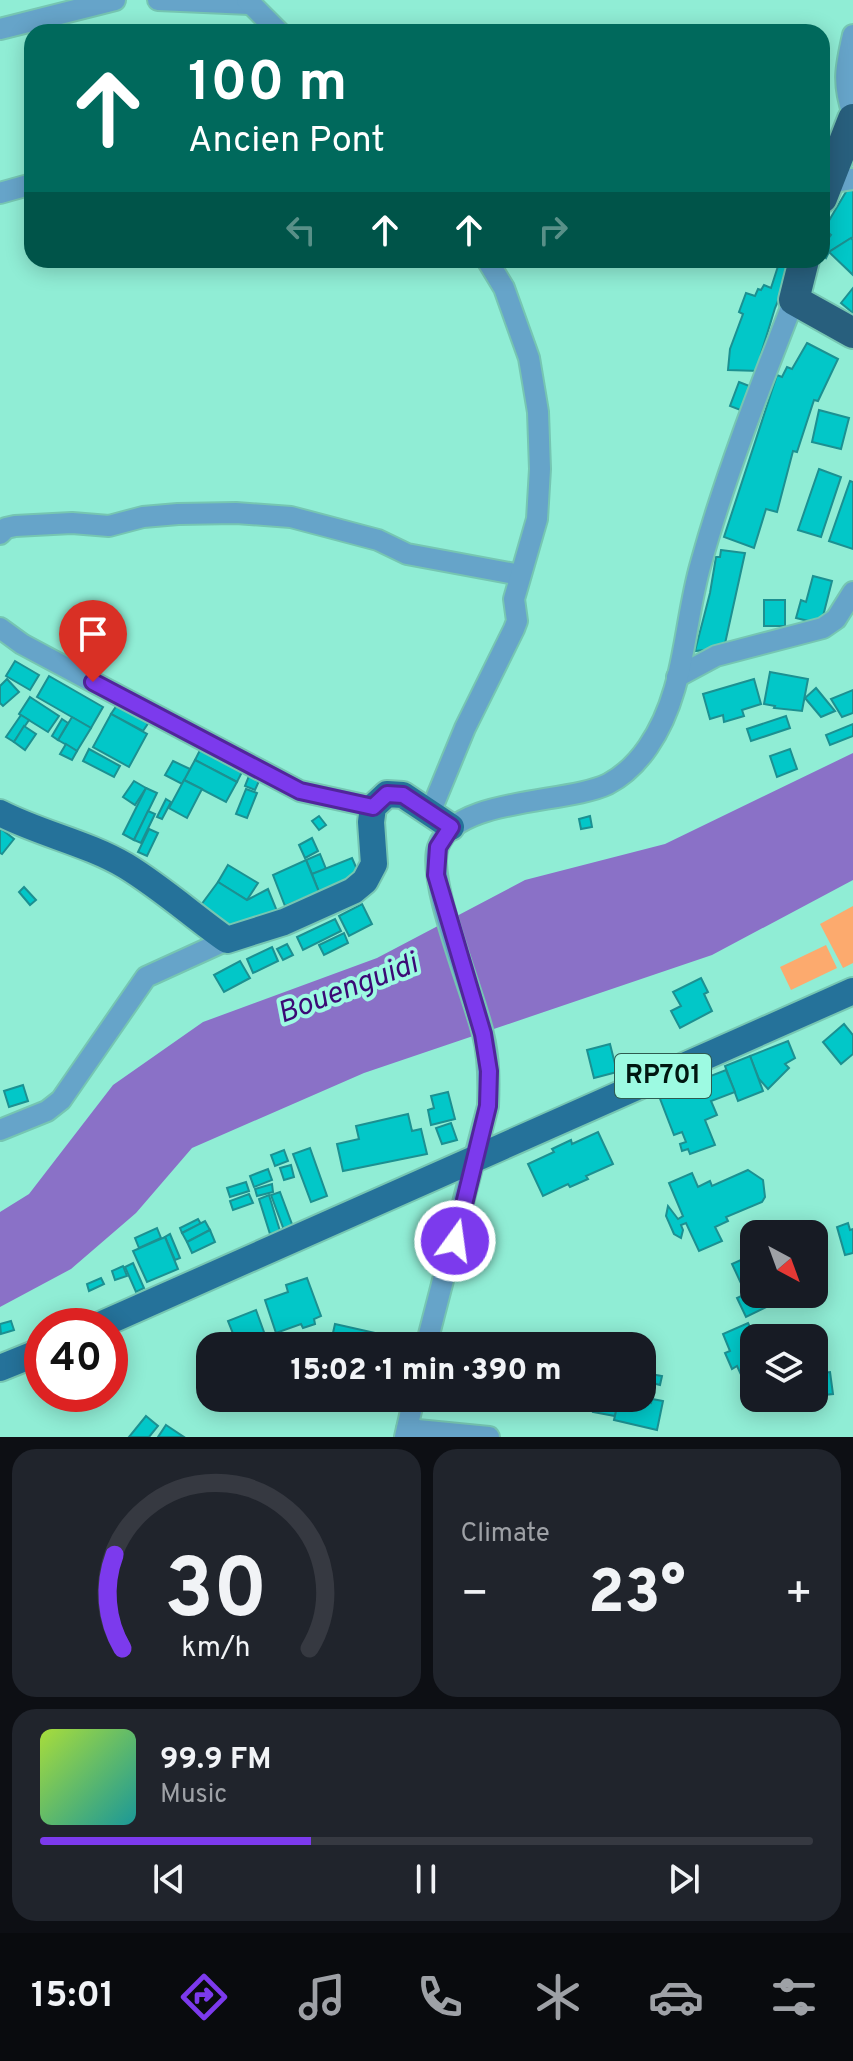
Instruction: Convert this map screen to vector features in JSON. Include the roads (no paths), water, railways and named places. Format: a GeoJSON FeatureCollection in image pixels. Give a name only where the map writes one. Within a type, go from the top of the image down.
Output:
{"type":"FeatureCollection","features":[{"type":"Feature","properties":{"kind":"highway"},"geometry":{"type":"LineString","coordinates":[[834,187],[853,116]]}},
{"type":"Feature","properties":{"kind":"highway"},"geometry":{"type":"LineString","coordinates":[[802,268],[794,300],[852,334]]}},
{"type":"Feature","properties":{"kind":"main road"},"geometry":{"type":"LineString","coordinates":[[0,813],[126,866],[227,940],[284,922],[353,891],[365,881],[374,864],[373,807],[387,794],[403,795],[440,820]]}},
{"type":"Feature","properties":{"kind":"main road","name":"RP701"},"geometry":{"type":"LineString","coordinates":[[128,1312],[853,991]]}},
{"type":"Feature","properties":{"kind":"main road"},"geometry":{"type":"LineString","coordinates":[[0,1368],[24,1358]]}},
{"type":"Feature","properties":{"kind":"street"},"geometry":{"type":"LineString","coordinates":[[0,29],[115,0]]}},
{"type":"Feature","properties":{"kind":"street"},"geometry":{"type":"LineString","coordinates":[[158,0],[248,2],[271,24]]}},
{"type":"Feature","properties":{"kind":"street"},"geometry":{"type":"LineString","coordinates":[[853,35],[844,74],[845,91],[853,116]]}},
{"type":"Feature","properties":{"kind":"street"},"geometry":{"type":"LineString","coordinates":[[0,193],[24,186]]}},
{"type":"Feature","properties":{"kind":"street"},"geometry":{"type":"LineString","coordinates":[[430,1332],[488,1106],[489,1071],[483,1034],[436,875],[440,820],[465,728],[517,621],[514,599],[537,519],[540,469],[538,412],[529,358],[504,288],[492,268]]}},
{"type":"Feature","properties":{"kind":"street"},"geometry":{"type":"LineString","coordinates":[[440,820],[605,785],[628,772],[647,748],[667,715],[688,637],[700,567],[732,461],[794,300]]}},
{"type":"Feature","properties":{"kind":"street"},"geometry":{"type":"LineString","coordinates":[[0,534],[6,528],[15,526],[72,523],[109,526],[143,517],[178,514],[236,513],[291,517],[378,540],[407,554],[520,575]]}},
{"type":"Feature","properties":{"kind":"street"},"geometry":{"type":"LineString","coordinates":[[677,677],[716,656],[823,628],[836,619],[853,592]]}},
{"type":"Feature","properties":{"kind":"street"},"geometry":{"type":"LineString","coordinates":[[0,628],[22,644],[300,791],[373,807]]}},
{"type":"Feature","properties":{"kind":"street"},"geometry":{"type":"LineString","coordinates":[[0,1130],[47,1111],[61,1100],[146,977],[227,940]]}},
{"type":"Feature","properties":{"kind":"street"},"geometry":{"type":"LineString","coordinates":[[411,1412],[406,1433],[489,1437]]}},
{"type":"Feature","properties":{"kind":"water","name":"Bouenguidi"},"geometry":{"type":"Polygon","coordinates":[[[853,753],[853,880],[712,955],[364,1073],[192,1148],[136,1213],[71,1269],[0,1307],[0,1212],[29,1194],[113,1085],[203,1022],[377,958],[525,880],[665,844],[853,753]]]}}]}
